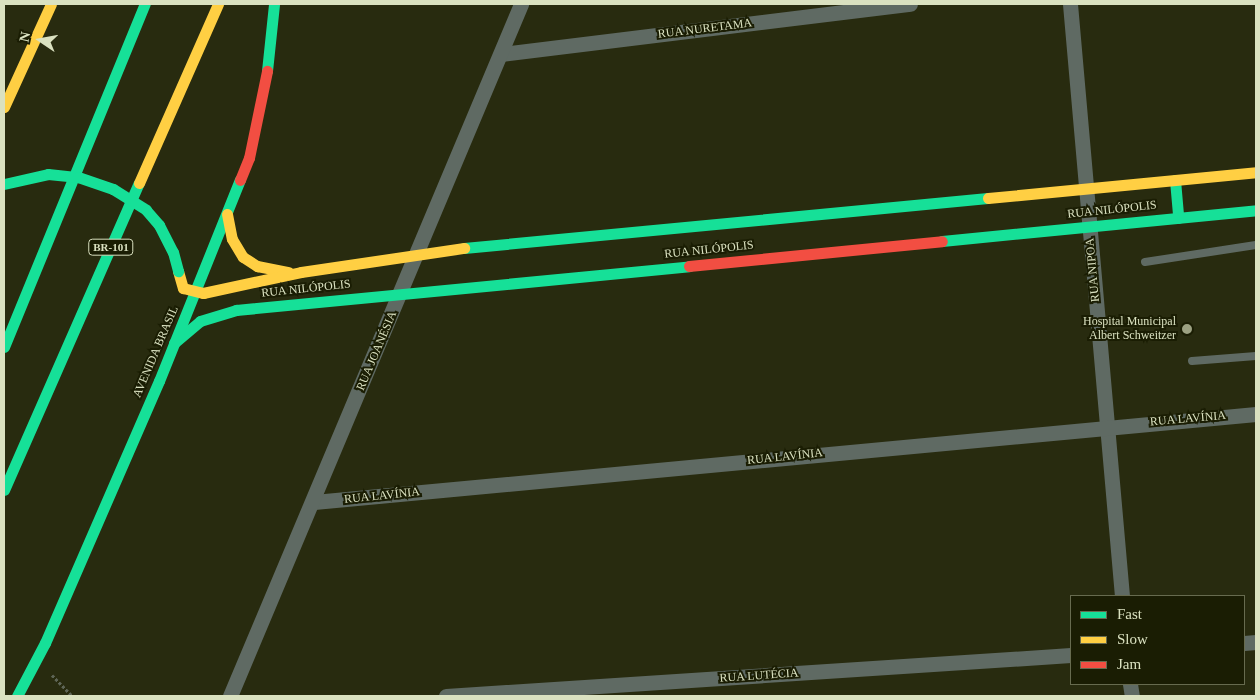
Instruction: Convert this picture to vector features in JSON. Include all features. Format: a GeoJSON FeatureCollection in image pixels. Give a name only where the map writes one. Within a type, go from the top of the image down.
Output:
{"type":"FeatureCollection","features":[{"type":"Feature","properties":{"kind":"main road"},"geometry":{"type":"LineString","coordinates":[[4,107],[51,4]]}},
{"type":"Feature","properties":{"kind":"main road"},"geometry":{"type":"LineString","coordinates":[[4,347],[146,4]]}},
{"type":"Feature","properties":{"kind":"main road","name":"BR-101"},"geometry":{"type":"LineString","coordinates":[[4,490],[218,4]]}},
{"type":"Feature","properties":{"kind":"main road","name":"AVENIDA BRASIL"},"geometry":{"type":"LineString","coordinates":[[17,696],[45,643],[174,343],[248,158],[261,111],[274,4]]}},
{"type":"Feature","properties":{"kind":"main road","name":"RUA NILÓPOLIS"},"geometry":{"type":"LineString","coordinates":[[195,294],[301,272],[417,254],[1256,172]]}},
{"type":"Feature","properties":{"kind":"main road"},"geometry":{"type":"LineString","coordinates":[[4,184],[48,174],[78,177],[113,189],[146,210],[158,225],[173,252],[181,286],[174,343]]}},
{"type":"Feature","properties":{"kind":"main road"},"geometry":{"type":"LineString","coordinates":[[1175,180],[1178,218]]}},
{"type":"Feature","properties":{"kind":"main road","name":"RUA NILÓPOLIS"},"geometry":{"type":"LineString","coordinates":[[174,343],[200,321],[223,312],[1256,210]]}},
{"type":"Feature","properties":{"kind":"main road"},"geometry":{"type":"LineString","coordinates":[[226,214],[232,239],[250,263],[266,269],[301,272]]}},
{"type":"Feature","properties":{"kind":"main road"},"geometry":{"type":"LineString","coordinates":[[181,286],[195,294]]}},
{"type":"Feature","properties":{"kind":"street","name":"RUA JOANÉSIA"},"geometry":{"type":"LineString","coordinates":[[230,696],[314,502],[521,4]]}},
{"type":"Feature","properties":{"kind":"street","name":"RUA NURETAMA"},"geometry":{"type":"LineString","coordinates":[[501,54],[910,4]]}},
{"type":"Feature","properties":{"kind":"street","name":"RUA NIPOA"},"geometry":{"type":"LineString","coordinates":[[1070,4],[1122,595]]}},
{"type":"Feature","properties":{"kind":"street","name":"RUA LAVÍNIA"},"geometry":{"type":"LineString","coordinates":[[314,502],[1107,426],[1256,414]]}},
{"type":"Feature","properties":{"kind":"street","name":"RUA LUTÉCIA"},"geometry":{"type":"LineString","coordinates":[[446,696],[1070,655]]}},
{"type":"Feature","properties":{"kind":"lane"},"geometry":{"type":"LineString","coordinates":[[1145,262],[1256,245]]}},
{"type":"Feature","properties":{"kind":"lane"},"geometry":{"type":"LineString","coordinates":[[1192,361],[1256,356]]}},
{"type":"Feature","properties":{"kind":"traffic: fast"},"geometry":{"type":"LineString","coordinates":[[4,347],[145,4]]}},
{"type":"Feature","properties":{"kind":"traffic: fast"},"geometry":{"type":"LineString","coordinates":[[267,71],[274,4]]}},
{"type":"Feature","properties":{"kind":"traffic: fast"},"geometry":{"type":"LineString","coordinates":[[4,184],[48,174],[78,177],[113,189],[146,210],[159,225],[173,252],[178,271]]}},
{"type":"Feature","properties":{"kind":"traffic: fast"},"geometry":{"type":"LineString","coordinates":[[17,696],[45,643],[159,381],[240,180]]}},
{"type":"Feature","properties":{"kind":"traffic: fast"},"geometry":{"type":"LineString","coordinates":[[1175,180],[1178,218]]}},
{"type":"Feature","properties":{"kind":"traffic: fast"},"geometry":{"type":"LineString","coordinates":[[4,490],[139,183]]}},
{"type":"Feature","properties":{"kind":"traffic: fast"},"geometry":{"type":"LineString","coordinates":[[464,248],[988,198]]}},
{"type":"Feature","properties":{"kind":"traffic: fast"},"geometry":{"type":"LineString","coordinates":[[942,241],[1256,210]]}},
{"type":"Feature","properties":{"kind":"traffic: fast"},"geometry":{"type":"LineString","coordinates":[[174,343],[200,321],[236,310],[689,266]]}},
{"type":"Feature","properties":{"kind":"traffic: slow"},"geometry":{"type":"LineString","coordinates":[[4,107],[51,4]]}},
{"type":"Feature","properties":{"kind":"traffic: slow"},"geometry":{"type":"LineString","coordinates":[[139,183],[218,4]]}},
{"type":"Feature","properties":{"kind":"traffic: slow"},"geometry":{"type":"LineString","coordinates":[[988,198],[1256,172]]}},
{"type":"Feature","properties":{"kind":"traffic: slow"},"geometry":{"type":"LineString","coordinates":[[227,214],[232,239],[243,257],[257,266],[288,272]]}},
{"type":"Feature","properties":{"kind":"traffic: slow"},"geometry":{"type":"LineString","coordinates":[[178,271],[183,288],[203,293],[301,272],[464,248]]}},
{"type":"Feature","properties":{"kind":"traffic: jam"},"geometry":{"type":"LineString","coordinates":[[240,180],[249,158],[267,71]]}},
{"type":"Feature","properties":{"kind":"traffic: jam"},"geometry":{"type":"LineString","coordinates":[[689,266],[942,241]]}},
{"type":"Feature","properties":{"kind":"place","name":"Hospital Municipal Albert Schweitzer"},"geometry":{"type":"Point","coordinates":[1187,329]}}]}
